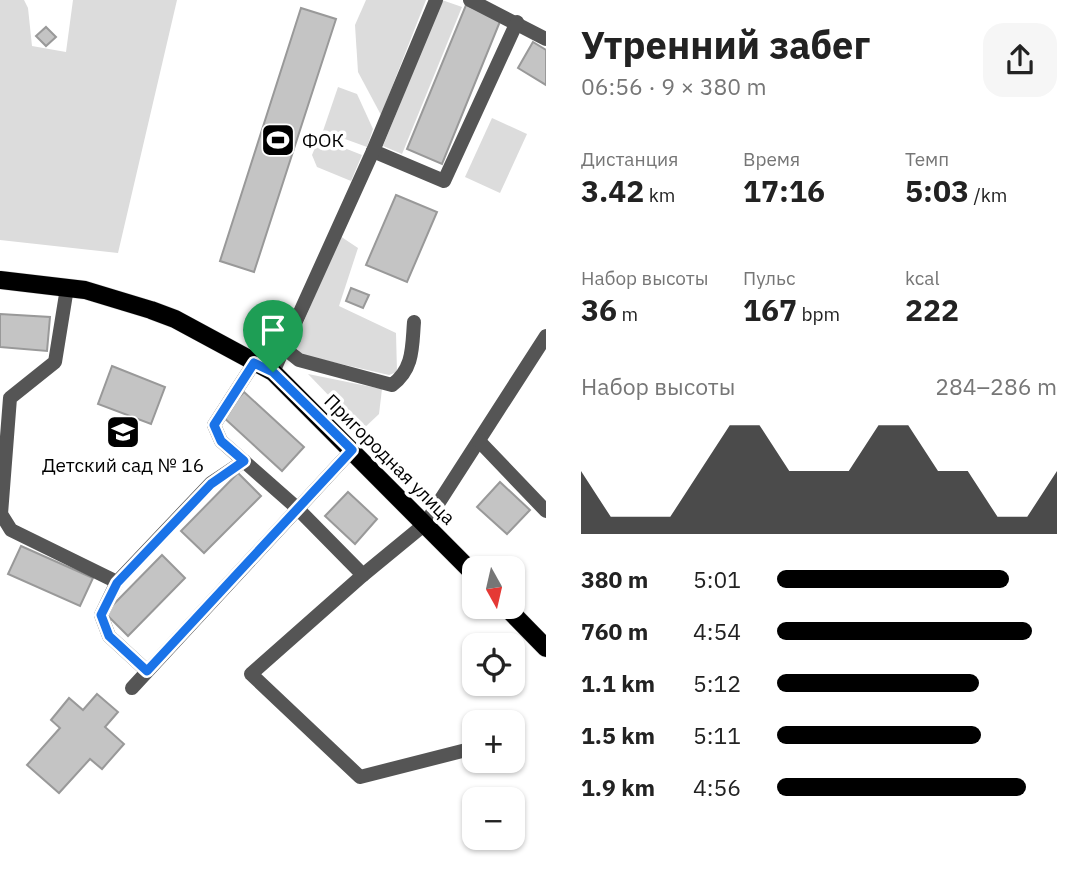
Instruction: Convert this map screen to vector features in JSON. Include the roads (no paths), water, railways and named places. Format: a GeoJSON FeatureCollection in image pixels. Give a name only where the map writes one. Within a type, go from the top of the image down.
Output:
{"type":"FeatureCollection","features":[{"type":"Feature","properties":{"kind":"main road","name":"Пригородная улица"},"geometry":{"type":"LineString","coordinates":[[0,280],[85,290],[175,318],[273,372],[462,562]]}},
{"type":"Feature","properties":{"kind":"main road"},"geometry":{"type":"LineString","coordinates":[[519,620],[546,648]]}},
{"type":"Feature","properties":{"kind":"street"},"geometry":{"type":"LineString","coordinates":[[273,372],[373,151],[436,0]]}},
{"type":"Feature","properties":{"kind":"street"},"geometry":{"type":"LineString","coordinates":[[470,0],[546,39]]}},
{"type":"Feature","properties":{"kind":"street"},"geometry":{"type":"LineString","coordinates":[[373,151],[444,181],[517,22]]}},
{"type":"Feature","properties":{"kind":"street"},"geometry":{"type":"LineString","coordinates":[[67,288],[55,362],[10,398],[1,514],[11,530],[117,583]]}},
{"type":"Feature","properties":{"kind":"street"},"geometry":{"type":"LineString","coordinates":[[284,348],[299,360],[392,385],[402,378],[411,360],[414,322]]}},
{"type":"Feature","properties":{"kind":"street"},"geometry":{"type":"LineString","coordinates":[[462,751],[360,776],[251,674],[425,524],[546,336]]}},
{"type":"Feature","properties":{"kind":"street"},"geometry":{"type":"LineString","coordinates":[[254,363],[214,425],[221,441],[298,508],[363,575]]}},
{"type":"Feature","properties":{"kind":"street"},"geometry":{"type":"LineString","coordinates":[[479,442],[546,511]]}},
{"type":"Feature","properties":{"kind":"street"},"geometry":{"type":"LineString","coordinates":[[132,688],[352,450]]}},
{"type":"Feature","properties":{"kind":"street"},"geometry":{"type":"LineString","coordinates":[[147,671],[109,636],[101,615],[117,583],[211,484],[244,461]]}},
{"type":"Feature","properties":{"kind":"place","name":"ФОК"},"geometry":{"type":"Point","coordinates":[278,140]}},
{"type":"Feature","properties":{"kind":"place","name":"Детский сад № 16"},"geometry":{"type":"Point","coordinates":[123,432]}}]}
